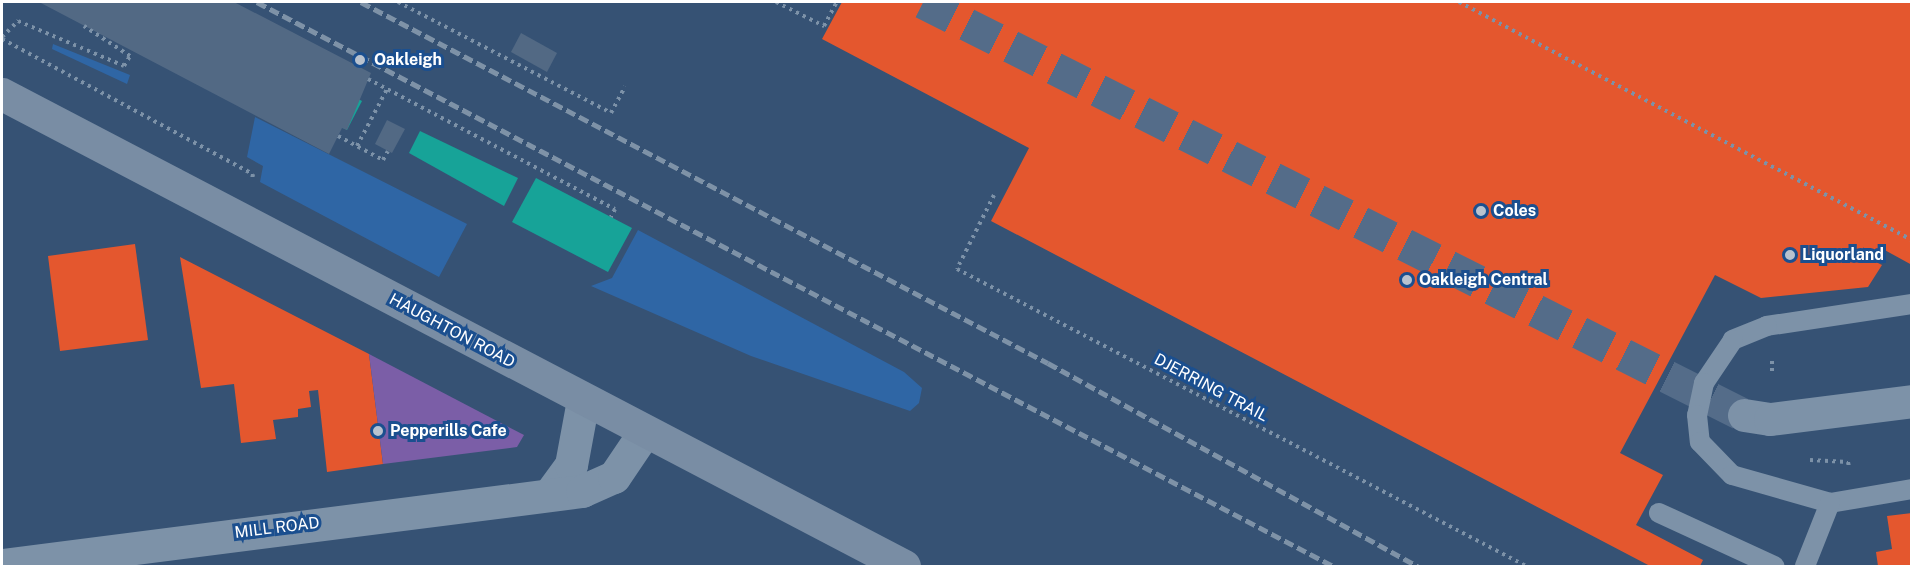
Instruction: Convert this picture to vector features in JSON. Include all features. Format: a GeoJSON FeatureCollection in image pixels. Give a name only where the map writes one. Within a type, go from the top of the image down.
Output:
{"type":"FeatureCollection","features":[{"type":"Feature","properties":{"kind":"street","name":"HAUGHTON ROAD"},"geometry":{"type":"LineString","coordinates":[[2,94],[904,567]]}},
{"type":"Feature","properties":{"kind":"street"},"geometry":{"type":"LineString","coordinates":[[552,492],[571,465],[583,400]]}},
{"type":"Feature","properties":{"kind":"street"},"geometry":{"type":"LineString","coordinates":[[1744,416],[1770,419],[1911,401]]}},
{"type":"Feature","properties":{"kind":"street","name":"MILL ROAD"},"geometry":{"type":"LineString","coordinates":[[2,565],[552,492],[582,491],[614,477],[645,431]]}},
{"type":"Feature","properties":{"kind":"lane"},"geometry":{"type":"LineString","coordinates":[[1911,304],[1767,326],[1733,340],[1704,383],[1697,415],[1700,442],[1715,464],[1741,478],[1830,503],[1911,489]]}},
{"type":"Feature","properties":{"kind":"lane"},"geometry":{"type":"LineString","coordinates":[[1805,567],[1830,503]]}},
{"type":"Feature","properties":{"kind":"lane"},"geometry":{"type":"LineString","coordinates":[[1659,513],[1774,567]]}},
{"type":"Feature","properties":{"kind":"path"},"geometry":{"type":"LineString","coordinates":[[398,2],[611,113],[625,87]]}},
{"type":"Feature","properties":{"kind":"path"},"geometry":{"type":"LineString","coordinates":[[776,2],[824,26],[837,2]]}},
{"type":"Feature","properties":{"kind":"path"},"geometry":{"type":"LineString","coordinates":[[1459,2],[1911,240]]}},
{"type":"Feature","properties":{"kind":"path"},"geometry":{"type":"LineString","coordinates":[[84,26],[130,56],[124,66],[18,21],[2,38],[246,170]]}},
{"type":"Feature","properties":{"kind":"path"},"geometry":{"type":"LineString","coordinates":[[368,79],[615,208],[611,217]]}},
{"type":"Feature","properties":{"kind":"path"},"geometry":{"type":"LineString","coordinates":[[357,146],[387,89]]}},
{"type":"Feature","properties":{"kind":"path"},"geometry":{"type":"LineString","coordinates":[[338,136],[383,160],[388,151]]}},
{"type":"Feature","properties":{"kind":"path","name":"DJERRING TRAIL"},"geometry":{"type":"LineString","coordinates":[[994,195],[957,269],[1526,567]]}},
{"type":"Feature","properties":{"kind":"shaded area"},"geometry":{"type":"Polygon","coordinates":[[[53,44],[130,75],[127,84],[52,49],[53,44]]]}},
{"type":"Feature","properties":{"kind":"shaded area"},"geometry":{"type":"Polygon","coordinates":[[[255,117],[467,224],[439,277],[260,182],[263,166],[247,157],[255,117]]]}},
{"type":"Feature","properties":{"kind":"shaded area"},"geometry":{"type":"Polygon","coordinates":[[[638,230],[904,372],[922,388],[919,403],[910,411],[751,356],[591,286],[612,278],[638,230]]]}},
{"type":"Feature","properties":{"kind":"building: Shops","name":"Oakleigh Central"},"geometry":{"type":"Polygon","coordinates":[[[842,2],[1912,2],[1912,265],[1881,248],[1874,261],[1882,265],[1868,287],[1761,298],[1715,275],[1620,453],[1663,475],[1636,525],[1703,560],[1700,566],[1650,566],[991,221],[1029,148],[822,39],[842,2]]]}},
{"type":"Feature","properties":{"kind":"building: Shops"},"geometry":{"type":"Polygon","coordinates":[[[135,244],[148,340],[60,351],[48,256],[135,244]]]}},
{"type":"Feature","properties":{"kind":"building: Shops"},"geometry":{"type":"Polygon","coordinates":[[[180,257],[369,354],[383,464],[327,472],[318,390],[309,391],[311,407],[298,409],[298,417],[273,420],[276,439],[241,443],[234,384],[201,388],[180,257]]]}},
{"type":"Feature","properties":{"kind":"building: Shops"},"geometry":{"type":"Polygon","coordinates":[[[1912,513],[1912,566],[1878,566],[1876,552],[1892,549],[1887,516],[1912,513]]]}},
{"type":"Feature","properties":{"kind":"building: Offices"},"geometry":{"type":"Polygon","coordinates":[[[369,354],[524,435],[517,447],[383,464],[369,354]]]}},
{"type":"Feature","properties":{"kind":"building: Public"},"geometry":{"type":"Polygon","coordinates":[[[136,2],[172,2],[362,101],[347,130],[128,17],[136,2]]]}},
{"type":"Feature","properties":{"kind":"building: Public"},"geometry":{"type":"Polygon","coordinates":[[[420,131],[518,178],[504,206],[409,153],[420,131]]]}},
{"type":"Feature","properties":{"kind":"building: Public"},"geometry":{"type":"Polygon","coordinates":[[[536,178],[632,228],[608,272],[512,222],[536,178]]]}},
{"type":"Feature","properties":{"kind":"building: Other"},"geometry":{"type":"Polygon","coordinates":[[[39,2],[234,2],[371,73],[347,130],[342,128],[329,154],[39,2]]]}},
{"type":"Feature","properties":{"kind":"building: Other"},"geometry":{"type":"Polygon","coordinates":[[[521,33],[557,53],[547,72],[511,52],[521,33]]]}},
{"type":"Feature","properties":{"kind":"building: Other"},"geometry":{"type":"Polygon","coordinates":[[[387,120],[405,129],[392,153],[375,144],[387,120]]]}},
{"type":"Feature","properties":{"kind":"tunnel"},"geometry":{"type":"LineString","coordinates":[[923,2],[1744,415]]}},
{"type":"Feature","properties":{"kind":"railway"},"geometry":{"type":"LineString","coordinates":[[257,2],[1333,566]]}},
{"type":"Feature","properties":{"kind":"railway"},"geometry":{"type":"LineString","coordinates":[[361,2],[1048,363],[1418,566]]}},
{"type":"Feature","properties":{"kind":"place","name":"Oakleigh"},"geometry":{"type":"Point","coordinates":[360,60]}},
{"type":"Feature","properties":{"kind":"place","name":"Coles"},"geometry":{"type":"Point","coordinates":[1481,211]}},
{"type":"Feature","properties":{"kind":"place","name":"Liquorland"},"geometry":{"type":"Point","coordinates":[1790,255]}},
{"type":"Feature","properties":{"kind":"place","name":"Oakleigh Central"},"geometry":{"type":"Point","coordinates":[1407,280]}},
{"type":"Feature","properties":{"kind":"place","name":"Pepperills Cafe"},"geometry":{"type":"Point","coordinates":[378,431]}}]}
